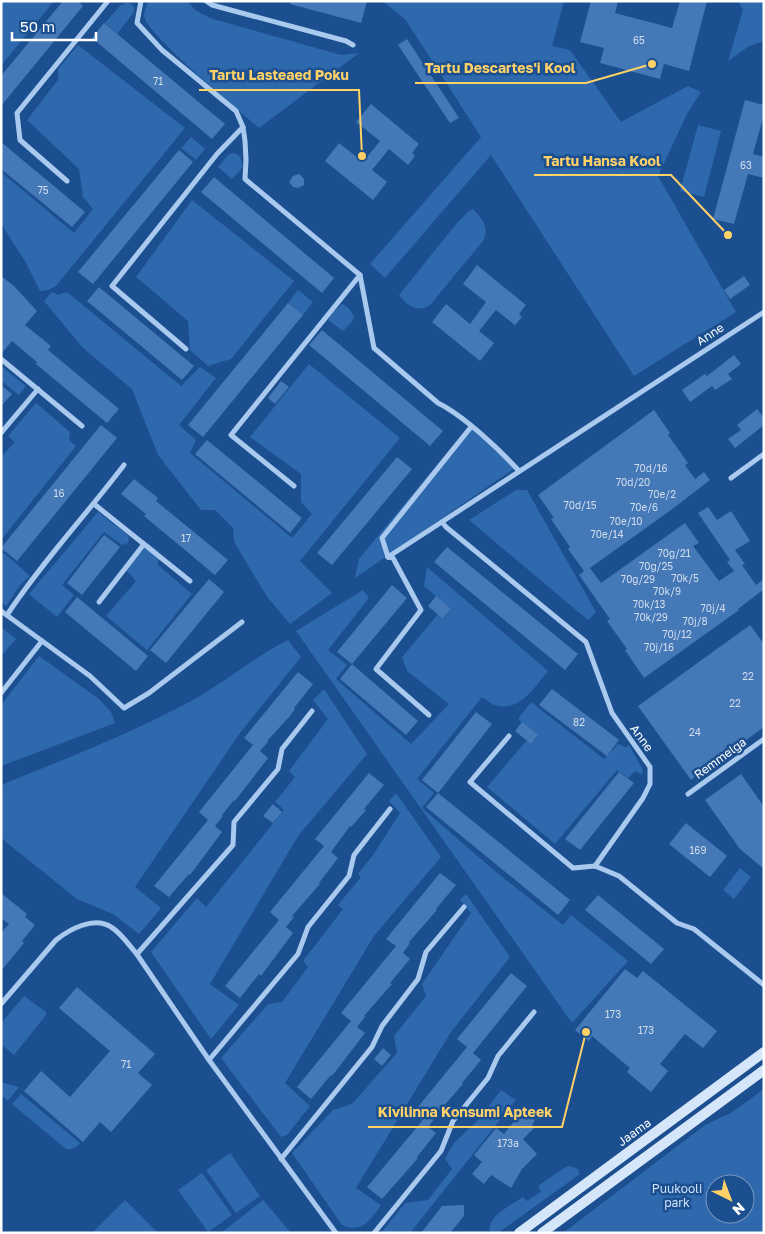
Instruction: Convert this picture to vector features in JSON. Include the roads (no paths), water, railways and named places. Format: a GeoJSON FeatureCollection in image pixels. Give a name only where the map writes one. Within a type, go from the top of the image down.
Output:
{"type":"FeatureCollection","features":[{"type":"Feature","properties":{"kind":"main road","name":"Jaama"},"geometry":{"type":"LineString","coordinates":[[519,1233],[764,1052]]}},
{"type":"Feature","properties":{"kind":"main road"},"geometry":{"type":"LineString","coordinates":[[542,1233],[764,1070]]}},
{"type":"Feature","properties":{"kind":"street"},"geometry":{"type":"LineString","coordinates":[[67,181],[20,140],[17,113],[108,1]]}},
{"type":"Feature","properties":{"kind":"street"},"geometry":{"type":"LineString","coordinates":[[141,1],[137,23],[162,50],[236,111],[243,127],[246,160],[245,178],[360,275],[374,348],[438,403],[448,408],[471,427],[505,456],[519,471]]}},
{"type":"Feature","properties":{"kind":"street"},"geometry":{"type":"LineString","coordinates":[[206,1],[212,6],[346,41],[353,45]]}},
{"type":"Feature","properties":{"kind":"street"},"geometry":{"type":"LineString","coordinates":[[186,349],[112,286],[218,154],[243,127]]}},
{"type":"Feature","properties":{"kind":"street"},"geometry":{"type":"LineString","coordinates":[[294,486],[231,435],[360,275]]}},
{"type":"Feature","properties":{"kind":"street","name":"Anne"},"geometry":{"type":"LineString","coordinates":[[388,557],[764,312]]}},
{"type":"Feature","properties":{"kind":"street"},"geometry":{"type":"LineString","coordinates":[[1,359],[82,426]]}},
{"type":"Feature","properties":{"kind":"street"},"geometry":{"type":"LineString","coordinates":[[1,433],[38,389]]}},
{"type":"Feature","properties":{"kind":"street"},"geometry":{"type":"LineString","coordinates":[[429,715],[376,669],[421,610],[393,558],[388,557],[382,538],[471,427]]}},
{"type":"Feature","properties":{"kind":"street"},"geometry":{"type":"LineString","coordinates":[[731,478],[764,454]]}},
{"type":"Feature","properties":{"kind":"street"},"geometry":{"type":"LineString","coordinates":[[7,615],[23,591],[124,465]]}},
{"type":"Feature","properties":{"kind":"street"},"geometry":{"type":"LineString","coordinates":[[94,504],[190,581]]}},
{"type":"Feature","properties":{"kind":"street","name":"Anne"},"geometry":{"type":"LineString","coordinates":[[442,522],[586,642],[612,714],[650,767],[650,784],[643,798],[595,866]]}},
{"type":"Feature","properties":{"kind":"street"},"geometry":{"type":"LineString","coordinates":[[99,602],[144,544]]}},
{"type":"Feature","properties":{"kind":"street"},"geometry":{"type":"LineString","coordinates":[[1,611],[90,676],[124,708],[149,693],[242,622]]}},
{"type":"Feature","properties":{"kind":"street"},"geometry":{"type":"LineString","coordinates":[[1,693],[42,641]]}},
{"type":"Feature","properties":{"kind":"street"},"geometry":{"type":"LineString","coordinates":[[137,954],[233,845],[234,822],[278,769],[282,749],[312,711]]}},
{"type":"Feature","properties":{"kind":"street"},"geometry":{"type":"LineString","coordinates":[[509,736],[470,782],[573,868],[595,866],[619,876],[677,923],[694,929],[764,985]]}},
{"type":"Feature","properties":{"kind":"street","name":"Remmelga"},"geometry":{"type":"LineString","coordinates":[[688,794],[764,739]]}},
{"type":"Feature","properties":{"kind":"street"},"geometry":{"type":"LineString","coordinates":[[210,1060],[298,954],[308,927],[349,876],[354,855],[390,808]]}},
{"type":"Feature","properties":{"kind":"street"},"geometry":{"type":"LineString","coordinates":[[281,1159],[372,1047],[382,1026],[418,979],[426,952],[464,907]]}},
{"type":"Feature","properties":{"kind":"street"},"geometry":{"type":"LineString","coordinates":[[1,1004],[56,940],[76,927],[94,923],[109,926],[122,936],[137,954],[210,1060],[336,1233]]}},
{"type":"Feature","properties":{"kind":"street"},"geometry":{"type":"LineString","coordinates":[[374,1233],[441,1151],[452,1121],[488,1078],[498,1056],[534,1012]]}},
{"type":"Feature","properties":{"kind":"place","name":"Tartu Descartes'i Kool"},"geometry":{"type":"Point","coordinates":[652,64]}},
{"type":"Feature","properties":{"kind":"place","name":"Tartu Lasteaed Poku"},"geometry":{"type":"Point","coordinates":[362,156]}},
{"type":"Feature","properties":{"kind":"place","name":"Tartu Hansa Kool"},"geometry":{"type":"Point","coordinates":[728,235]}},
{"type":"Feature","properties":{"kind":"place","name":"Kivilinna Konsumi Apteek"},"geometry":{"type":"Point","coordinates":[586,1032]}},
{"type":"Feature","properties":{"kind":"park label","name":"Puukooli park"},"geometry":{"type":"Point","coordinates":[677,1195]}}]}
